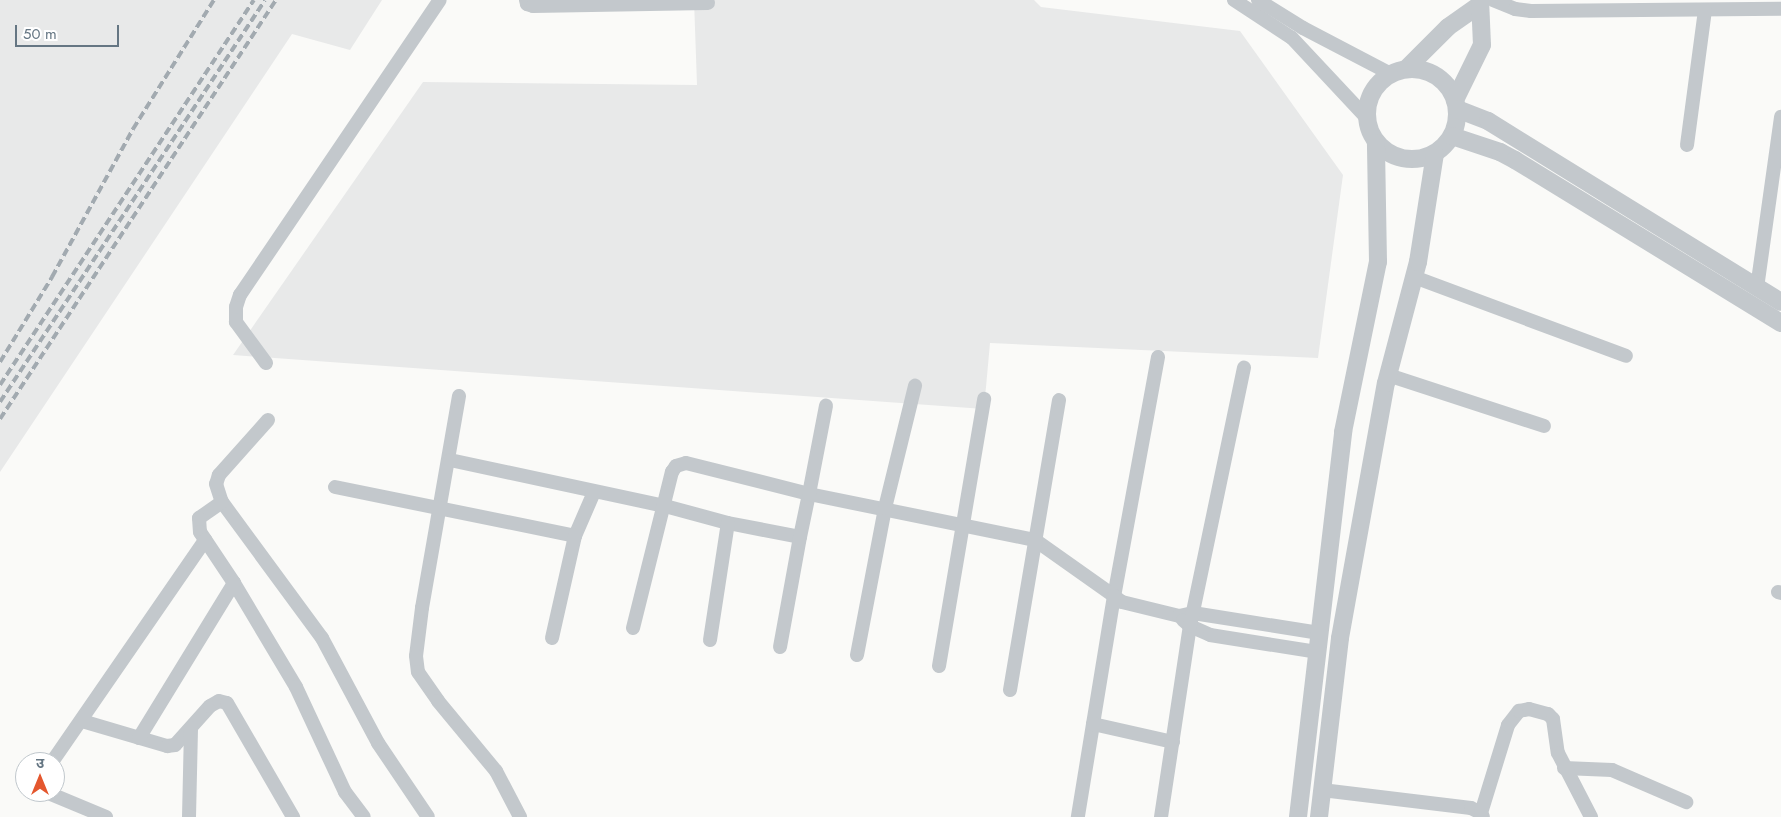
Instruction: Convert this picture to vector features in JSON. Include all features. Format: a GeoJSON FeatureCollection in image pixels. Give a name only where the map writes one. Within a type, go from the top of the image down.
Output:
{"type":"FeatureCollection","features":[{"type":"Feature","properties":{"kind":"street"},"geometry":{"type":"LineString","coordinates":[[266,363],[236,322],[236,307],[240,296],[440,0]]}},
{"type":"Feature","properties":{"kind":"street"},"geometry":{"type":"LineString","coordinates":[[526,0],[527,4],[533,6],[708,2]]}},
{"type":"Feature","properties":{"kind":"street"},"geometry":{"type":"LineString","coordinates":[[1234,0],[1292,38],[1366,118],[1376,143],[1378,262],[1342,432],[1298,817]]}},
{"type":"Feature","properties":{"kind":"street"},"geometry":{"type":"LineString","coordinates":[[1258,0],[1303,28],[1399,71],[1422,70],[1436,76],[1448,87],[1456,105],[1457,123],[1452,136],[1435,154],[1420,159],[1404,159],[1388,154],[1376,143]]}},
{"type":"Feature","properties":{"kind":"street"},"geometry":{"type":"LineString","coordinates":[[1366,118],[1367,104],[1372,92],[1380,81],[1399,71],[1448,27],[1484,2],[1531,11],[1781,10]]}},
{"type":"Feature","properties":{"kind":"street"},"geometry":{"type":"LineString","coordinates":[[1456,105],[1482,45],[1484,2]]}},
{"type":"Feature","properties":{"kind":"street"},"geometry":{"type":"LineString","coordinates":[[1687,145],[1705,10]]}},
{"type":"Feature","properties":{"kind":"street"},"geometry":{"type":"LineString","coordinates":[[1456,105],[1488,121],[1726,279],[1781,323]]}},
{"type":"Feature","properties":{"kind":"street"},"geometry":{"type":"LineString","coordinates":[[1757,288],[1776,183],[1781,117]]}},
{"type":"Feature","properties":{"kind":"street"},"geometry":{"type":"LineString","coordinates":[[1452,136],[1486,146],[1515,160],[1726,279],[1757,288],[1781,302]]}},
{"type":"Feature","properties":{"kind":"street"},"geometry":{"type":"LineString","coordinates":[[1319,817],[1340,638],[1388,376],[1414,276],[1435,154]]}},
{"type":"Feature","properties":{"kind":"street"},"geometry":{"type":"LineString","coordinates":[[1414,276],[1626,356]]}},
{"type":"Feature","properties":{"kind":"street"},"geometry":{"type":"LineString","coordinates":[[1078,817],[1114,596],[1158,357]]}},
{"type":"Feature","properties":{"kind":"street"},"geometry":{"type":"LineString","coordinates":[[1161,817],[1191,620],[1244,368]]}},
{"type":"Feature","properties":{"kind":"street"},"geometry":{"type":"LineString","coordinates":[[1388,376],[1544,426]]}},
{"type":"Feature","properties":{"kind":"street"},"geometry":{"type":"LineString","coordinates":[[857,655],[885,508],[915,386]]}},
{"type":"Feature","properties":{"kind":"street"},"geometry":{"type":"LineString","coordinates":[[459,396],[450,460],[439,509],[416,656],[418,672],[438,701],[496,771],[520,817]]}},
{"type":"Feature","properties":{"kind":"street"},"geometry":{"type":"LineString","coordinates":[[938,666],[984,399]]}},
{"type":"Feature","properties":{"kind":"street"},"geometry":{"type":"LineString","coordinates":[[1010,690],[1059,400]]}},
{"type":"Feature","properties":{"kind":"street"},"geometry":{"type":"LineString","coordinates":[[780,647],[826,406]]}},
{"type":"Feature","properties":{"kind":"street"},"geometry":{"type":"LineString","coordinates":[[268,420],[219,475],[216,484],[222,502],[322,638],[378,743],[428,817]]}},
{"type":"Feature","properties":{"kind":"street"},"geometry":{"type":"LineString","coordinates":[[450,460],[664,506],[728,523],[800,537]]}},
{"type":"Feature","properties":{"kind":"street"},"geometry":{"type":"LineString","coordinates":[[632,628],[672,472],[676,466],[686,463],[810,494],[1035,540],[1122,602],[1191,620],[1320,633]]}},
{"type":"Feature","properties":{"kind":"street"},"geometry":{"type":"LineString","coordinates":[[335,488],[575,536]]}},
{"type":"Feature","properties":{"kind":"street"},"geometry":{"type":"LineString","coordinates":[[552,638],[575,536],[594,492]]}},
{"type":"Feature","properties":{"kind":"street"},"geometry":{"type":"LineString","coordinates":[[222,502],[199,518],[198,526],[296,687],[345,792],[364,817]]}},
{"type":"Feature","properties":{"kind":"street"},"geometry":{"type":"LineString","coordinates":[[710,640],[728,523]]}},
{"type":"Feature","properties":{"kind":"street"},"geometry":{"type":"LineString","coordinates":[[59,752],[205,540]]}},
{"type":"Feature","properties":{"kind":"street"},"geometry":{"type":"LineString","coordinates":[[139,738],[234,583]]}},
{"type":"Feature","properties":{"kind":"street"},"geometry":{"type":"LineString","coordinates":[[1191,620],[1210,635],[1317,652]]}},
{"type":"Feature","properties":{"kind":"street"},"geometry":{"type":"LineString","coordinates":[[82,721],[167,746],[175,746],[210,706],[219,701],[227,703],[293,817]]}},
{"type":"Feature","properties":{"kind":"street"},"geometry":{"type":"LineString","coordinates":[[1322,790],[1471,808],[1482,815],[1508,725],[1519,710],[1529,709],[1539,711],[1553,718],[1558,753],[1564,768],[1591,817]]}},
{"type":"Feature","properties":{"kind":"street"},"geometry":{"type":"LineString","coordinates":[[1094,724],[1173,742]]}},
{"type":"Feature","properties":{"kind":"street"},"geometry":{"type":"LineString","coordinates":[[189,817],[191,728]]}},
{"type":"Feature","properties":{"kind":"street"},"geometry":{"type":"LineString","coordinates":[[1564,768],[1612,770],[1686,802]]}},
{"type":"Feature","properties":{"kind":"street"},"geometry":{"type":"LineString","coordinates":[[65,800],[106,817]]}},
{"type":"Feature","properties":{"kind":"shaded area"},"geometry":{"type":"Polygon","coordinates":[[[0,0],[382,0],[350,50],[292,34],[0,472],[0,0]]]}},
{"type":"Feature","properties":{"kind":"shaded area"},"geometry":{"type":"Polygon","coordinates":[[[694,0],[1034,0],[1041,7],[1240,31],[1343,175],[1318,358],[990,343],[984,409],[233,355],[423,82],[697,85],[694,0]]]}},
{"type":"Feature","properties":{"kind":"railway"},"geometry":{"type":"LineString","coordinates":[[0,362],[52,277],[133,129],[214,0]]}},
{"type":"Feature","properties":{"kind":"railway"},"geometry":{"type":"LineString","coordinates":[[0,385],[254,0]]}},
{"type":"Feature","properties":{"kind":"railway"},"geometry":{"type":"LineString","coordinates":[[0,402],[265,0]]}},
{"type":"Feature","properties":{"kind":"railway"},"geometry":{"type":"LineString","coordinates":[[0,419],[276,0]]}}]}
